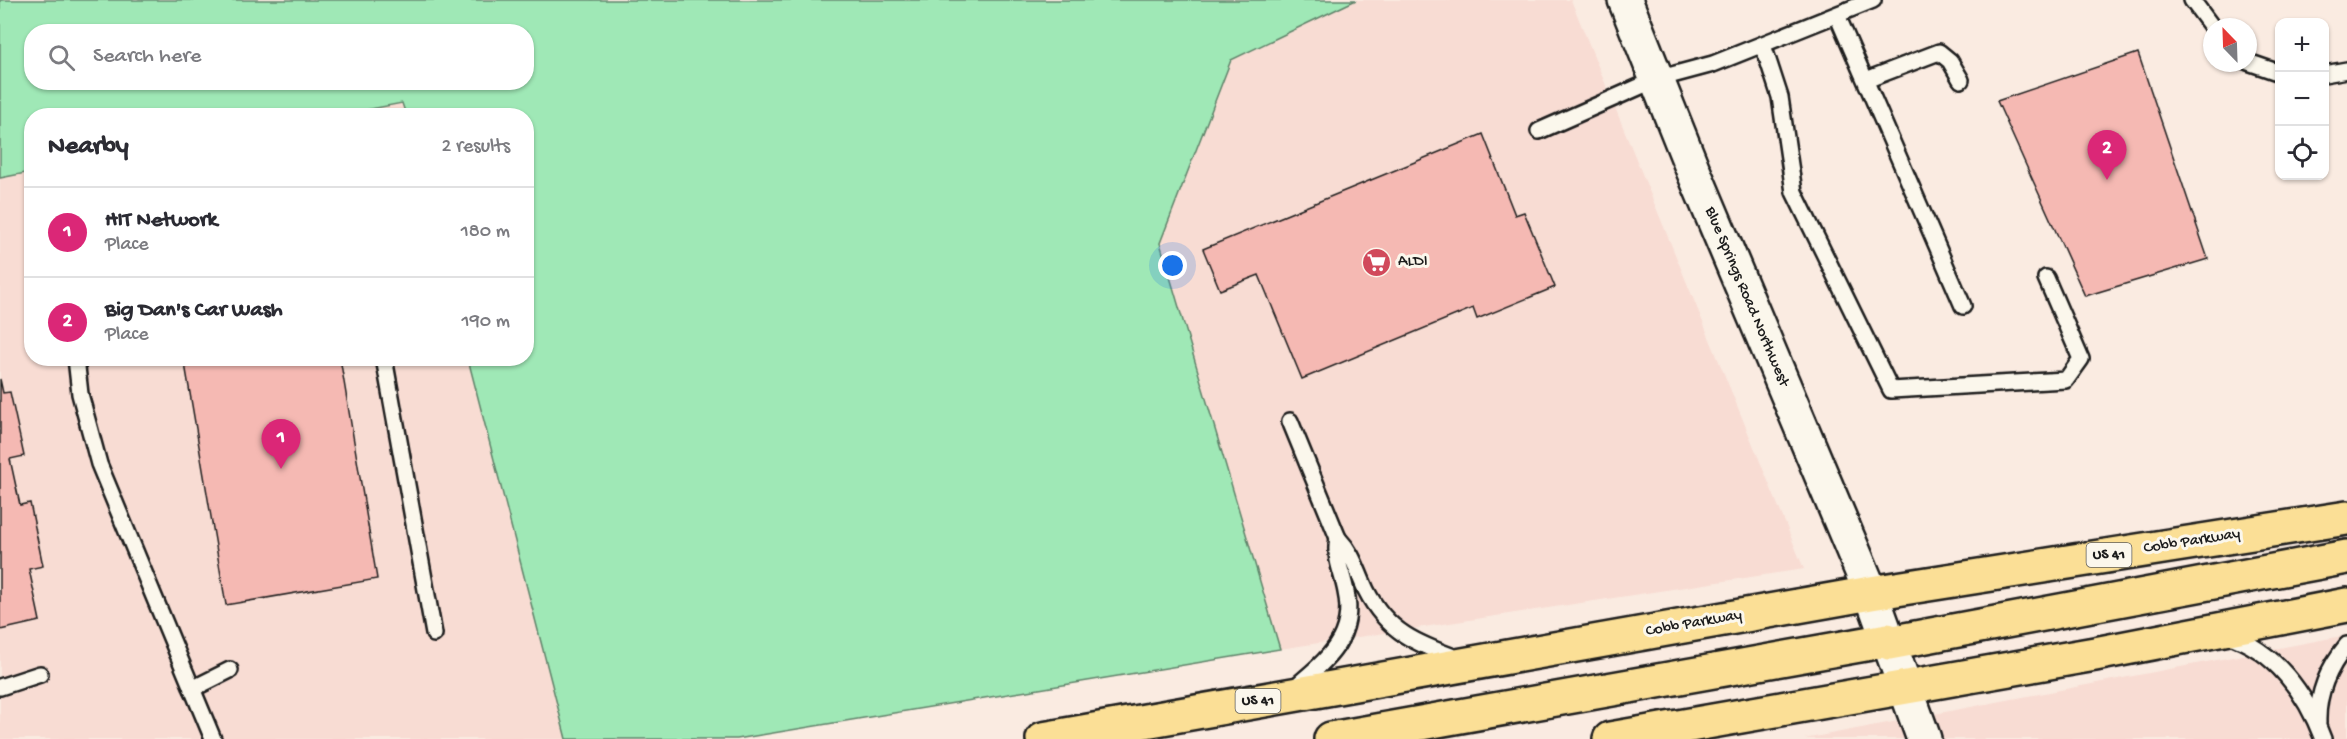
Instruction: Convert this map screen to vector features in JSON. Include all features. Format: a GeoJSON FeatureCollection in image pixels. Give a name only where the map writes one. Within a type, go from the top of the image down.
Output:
{"type":"FeatureCollection","features":[{"type":"Feature","properties":{"kind":"main road","name":"Cobb Parkway"},"geometry":{"type":"LineString","coordinates":[[1043,739],[1871,593],[2347,518]]}},
{"type":"Feature","properties":{"kind":"main road"},"geometry":{"type":"LineString","coordinates":[[1331,739],[1889,642],[2347,556]]}},
{"type":"Feature","properties":{"kind":"main road"},"geometry":{"type":"LineString","coordinates":[[1610,739],[1653,735],[2347,605]]}},
{"type":"Feature","properties":{"kind":"street","name":"Blue Springs Road Northwest"},"geometry":{"type":"LineString","coordinates":[[1625,0],[1871,593],[1924,739]]}},
{"type":"Feature","properties":{"kind":"lane"},"geometry":{"type":"LineString","coordinates":[[1539,131],[1657,79],[1713,64],[1873,0]]}},
{"type":"Feature","properties":{"kind":"lane"},"geometry":{"type":"LineString","coordinates":[[2192,0],[2205,18]]}},
{"type":"Feature","properties":{"kind":"lane"},"geometry":{"type":"LineString","coordinates":[[1837,15],[1963,306]]}},
{"type":"Feature","properties":{"kind":"lane"},"geometry":{"type":"LineString","coordinates":[[1762,45],[1780,97],[1794,192],[1891,390],[2066,380],[2081,359],[2046,278]]}},
{"type":"Feature","properties":{"kind":"lane"},"geometry":{"type":"LineString","coordinates":[[1866,80],[1939,52],[1950,61],[1961,80]]}},
{"type":"Feature","properties":{"kind":"lane"},"geometry":{"type":"LineString","coordinates":[[2257,65],[2277,72]]}},
{"type":"Feature","properties":{"kind":"lane"},"geometry":{"type":"LineString","coordinates":[[2329,73],[2347,70]]}},
{"type":"Feature","properties":{"kind":"lane"},"geometry":{"type":"LineString","coordinates":[[77,366],[80,394],[99,464],[213,739]]}},
{"type":"Feature","properties":{"kind":"lane"},"geometry":{"type":"LineString","coordinates":[[385,366],[434,634]]}},
{"type":"Feature","properties":{"kind":"lane"},"geometry":{"type":"LineString","coordinates":[[1290,421],[1338,538],[1351,551],[1374,604],[1392,628],[1429,648],[1474,664]]}},
{"type":"Feature","properties":{"kind":"lane"},"geometry":{"type":"LineString","coordinates":[[1284,697],[1327,660],[1343,638],[1349,618],[1347,593],[1335,555],[1338,538]]}},
{"type":"Feature","properties":{"kind":"lane"},"geometry":{"type":"LineString","coordinates":[[2215,631],[2248,644],[2276,664],[2301,692],[2320,732]]}},
{"type":"Feature","properties":{"kind":"lane"},"geometry":{"type":"LineString","coordinates":[[2320,732],[2317,706],[2320,690],[2331,668],[2347,645]]}},
{"type":"Feature","properties":{"kind":"lane"},"geometry":{"type":"LineString","coordinates":[[192,689],[230,670]]}},
{"type":"Feature","properties":{"kind":"lane"},"geometry":{"type":"LineString","coordinates":[[0,687],[40,674]]}},
{"type":"Feature","properties":{"kind":"shaded area"},"geometry":{"type":"Polygon","coordinates":[[[1356,0],[1571,0],[1804,569],[1280,649],[1160,243],[1231,59],[1356,0]]]}},
{"type":"Feature","properties":{"kind":"shaded area"},"geometry":{"type":"Polygon","coordinates":[[[403,103],[404,108],[376,108],[403,103]]]}},
{"type":"Feature","properties":{"kind":"shaded area"},"geometry":{"type":"Polygon","coordinates":[[[24,173],[24,366],[470,366],[566,739],[0,739],[0,178],[24,173]]]}},
{"type":"Feature","properties":{"kind":"shaded area"},"geometry":{"type":"Polygon","coordinates":[[[2347,635],[2347,739],[1804,739],[2347,635]]]}},
{"type":"Feature","properties":{"kind":"green space"},"geometry":{"type":"Polygon","coordinates":[[[0,0],[1356,0],[1231,60],[1160,243],[1280,649],[737,739],[566,739],[470,366],[534,366],[534,108],[404,108],[402,103],[376,108],[24,108],[24,173],[0,178],[0,0]]]}},
{"type":"Feature","properties":{"kind":"building"},"geometry":{"type":"Polygon","coordinates":[[[2138,53],[2208,259],[2085,296],[1997,101],[2138,53]]]}},
{"type":"Feature","properties":{"kind":"building","name":"ALDI"},"geometry":{"type":"Polygon","coordinates":[[[1483,134],[1515,215],[1524,212],[1555,287],[1477,319],[1473,308],[1302,379],[1259,275],[1220,290],[1203,249],[1483,134]]]}},
{"type":"Feature","properties":{"kind":"building"},"geometry":{"type":"Polygon","coordinates":[[[185,366],[341,366],[377,579],[226,605],[185,366]]]}},
{"type":"Feature","properties":{"kind":"building"},"geometry":{"type":"Polygon","coordinates":[[[0,379],[3,393],[10,392],[24,456],[10,459],[20,505],[30,503],[43,566],[29,569],[40,621],[0,630],[0,379]]]}},
{"type":"Feature","properties":{"kind":"place","name":"Big Dan's Car Wash"},"geometry":{"type":"Point","coordinates":[2107,180]}},
{"type":"Feature","properties":{"kind":"place","name":"ALDI"},"geometry":{"type":"Point","coordinates":[1377,262]}},
{"type":"Feature","properties":{"kind":"place","name":"HIT Network"},"geometry":{"type":"Point","coordinates":[281,469]}}]}
